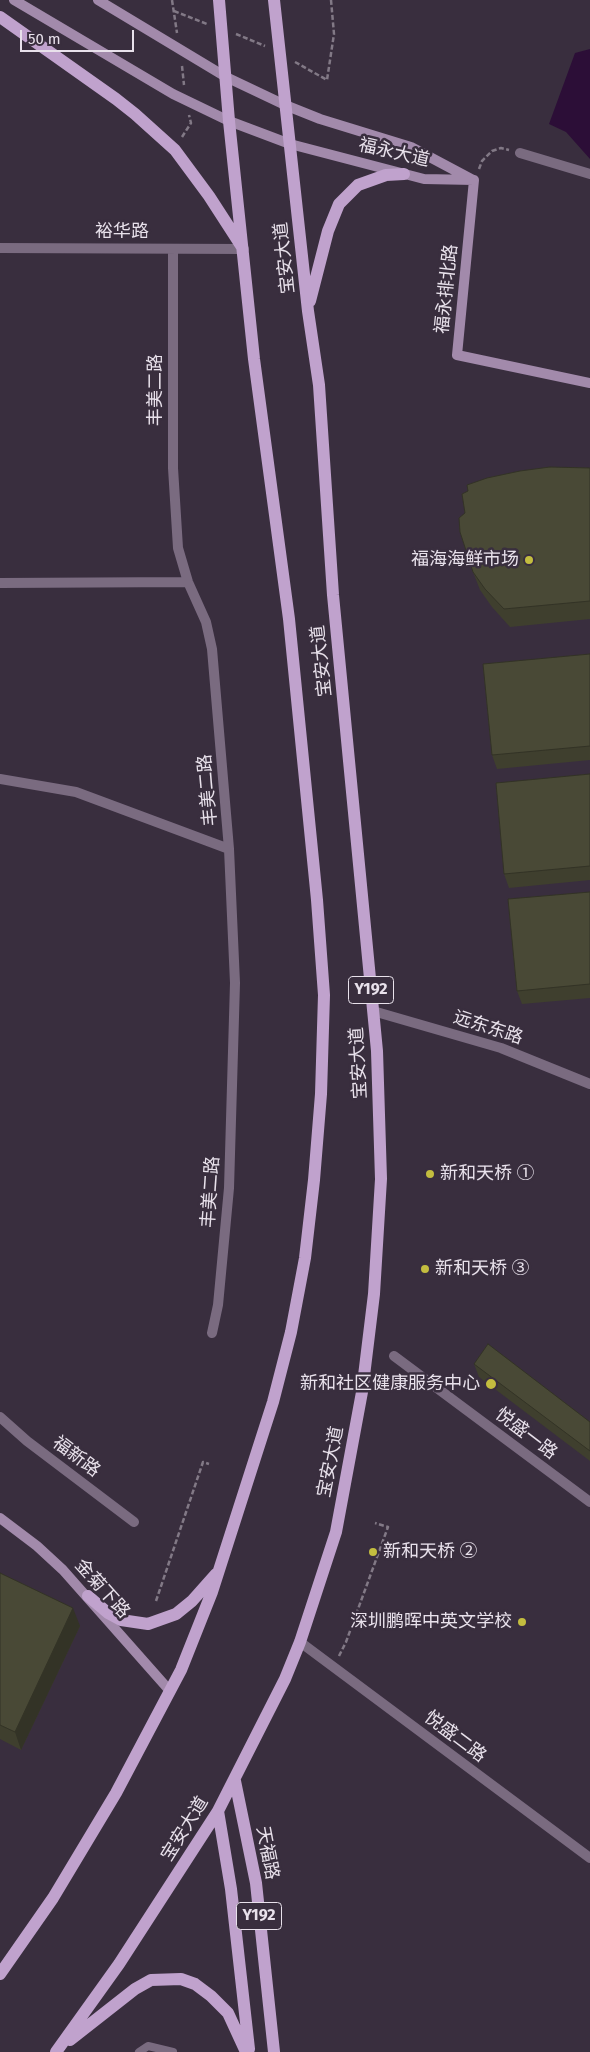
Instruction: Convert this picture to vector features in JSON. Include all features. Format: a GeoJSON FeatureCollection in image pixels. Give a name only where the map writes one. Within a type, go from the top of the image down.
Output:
{"type":"FeatureCollection","features":[{"type":"Feature","properties":{"kind":"main road","name":"福永大道"},"geometry":{"type":"LineString","coordinates":[[14,0],[186,100],[229,121],[290,144],[424,179],[474,180]]}},
{"type":"Feature","properties":{"kind":"main road","name":"福永大道"},"geometry":{"type":"LineString","coordinates":[[98,0],[226,76],[286,105],[358,132],[410,147],[474,180]]}},
{"type":"Feature","properties":{"kind":"main road","name":"宝安大道"},"geometry":{"type":"LineString","coordinates":[[0,1974],[79,1857],[170,1692],[190,1648],[219,1570],[273,1402],[291,1332],[305,1258],[314,1180],[321,1094],[324,995],[317,900],[289,619],[254,359],[244,249],[229,121],[219,0]]}},
{"type":"Feature","properties":{"kind":"main road","name":"宝安大道"},"geometry":{"type":"LineString","coordinates":[[56,2052],[119,1964],[218,1811],[272,1708],[300,1642],[336,1532],[362,1392],[374,1294],[381,1179],[377,1051],[333,595],[319,385],[308,311],[274,0]]}},
{"type":"Feature","properties":{"kind":"main road"},"geometry":{"type":"LineString","coordinates":[[0,17],[135,114],[174,150],[209,196],[244,249]]}},
{"type":"Feature","properties":{"kind":"main road"},"geometry":{"type":"LineString","coordinates":[[308,311],[328,231],[339,204],[358,185],[386,175],[404,174]]}},
{"type":"Feature","properties":{"kind":"main road","name":"福永排北路"},"geometry":{"type":"LineString","coordinates":[[474,180],[457,354],[590,383]]}},
{"type":"Feature","properties":{"kind":"main road","name":"金菊下路"},"geometry":{"type":"LineString","coordinates":[[0,1518],[37,1546],[63,1570],[88,1596],[170,1692]]}},
{"type":"Feature","properties":{"kind":"main road"},"geometry":{"type":"LineString","coordinates":[[88,1596],[108,1613],[121,1620],[148,1624],[176,1614],[192,1601],[219,1570]]}},
{"type":"Feature","properties":{"kind":"main road","name":"天福路"},"geometry":{"type":"LineString","coordinates":[[235,1781],[256,1883],[274,2052]]}},
{"type":"Feature","properties":{"kind":"main road","name":"Y192"},"geometry":{"type":"LineString","coordinates":[[218,1811],[231,1889],[250,2052]]}},
{"type":"Feature","properties":{"kind":"main road"},"geometry":{"type":"LineString","coordinates":[[0,1965],[20,1947]]}},
{"type":"Feature","properties":{"kind":"main road"},"geometry":{"type":"LineString","coordinates":[[56,2052],[135,1989],[151,1980],[164,1978],[181,1979],[195,1984],[211,1996],[228,2013],[246,2052]]}},
{"type":"Feature","properties":{"kind":"street"},"geometry":{"type":"LineString","coordinates":[[520,153],[590,174]]}},
{"type":"Feature","properties":{"kind":"street","name":"裕华路"},"geometry":{"type":"LineString","coordinates":[[0,248],[244,249]]}},
{"type":"Feature","properties":{"kind":"street","name":"丰美二路"},"geometry":{"type":"LineString","coordinates":[[173,249],[173,468],[178,548],[188,582],[206,622],[212,649],[229,848],[236,983],[229,1178],[218,1305],[212,1333]]}},
{"type":"Feature","properties":{"kind":"street"},"geometry":{"type":"LineString","coordinates":[[0,583],[188,582]]}},
{"type":"Feature","properties":{"kind":"street"},"geometry":{"type":"LineString","coordinates":[[0,778],[76,792],[229,848]]}},
{"type":"Feature","properties":{"kind":"street","name":"远东东路"},"geometry":{"type":"LineString","coordinates":[[373,1011],[501,1048],[590,1084]]}},
{"type":"Feature","properties":{"kind":"street","name":"悦盛一路"},"geometry":{"type":"LineString","coordinates":[[394,1356],[590,1502]]}},
{"type":"Feature","properties":{"kind":"street","name":"福新路"},"geometry":{"type":"LineString","coordinates":[[0,1417],[27,1441],[134,1522]]}},
{"type":"Feature","properties":{"kind":"street","name":"悦盛二路"},"geometry":{"type":"LineString","coordinates":[[300,1642],[590,1858]]}},
{"type":"Feature","properties":{"kind":"lane"},"geometry":{"type":"LineString","coordinates":[[139,2052],[148,2046],[173,2052]]}},
{"type":"Feature","properties":{"kind":"path"},"geometry":{"type":"LineString","coordinates":[[172,0],[190,123],[174,150]]}},
{"type":"Feature","properties":{"kind":"path"},"geometry":{"type":"LineString","coordinates":[[474,180],[482,161],[492,151],[501,148],[520,153]]}},
{"type":"Feature","properties":{"kind":"path"},"geometry":{"type":"LineString","coordinates":[[156,1601],[203,1462],[209,1464]]}},
{"type":"Feature","properties":{"kind":"path"},"geometry":{"type":"LineString","coordinates":[[339,1656],[346,1642],[388,1526],[375,1523]]}},
{"type":"Feature","properties":{"kind":"shaded area"},"geometry":{"type":"Polygon","coordinates":[[[590,49],[590,159],[566,132],[549,124],[575,53],[590,49]]]}},
{"type":"Feature","properties":{"kind":"building","name":"福海海鲜市场"},"geometry":{"type":"Polygon","coordinates":[[[550,467],[590,468],[590,601],[504,609],[485,589],[473,572],[460,532],[459,518],[465,513],[462,494],[468,491],[467,485],[487,478],[550,467]]]}},
{"type":"Feature","properties":{"kind":"building"},"geometry":{"type":"Polygon","coordinates":[[[590,654],[590,746],[492,755],[483,664],[590,654]]]}},
{"type":"Feature","properties":{"kind":"building"},"geometry":{"type":"Polygon","coordinates":[[[590,774],[590,866],[504,874],[496,783],[590,774]]]}},
{"type":"Feature","properties":{"kind":"building"},"geometry":{"type":"Polygon","coordinates":[[[590,892],[590,984],[517,991],[508,899],[590,892]]]}},
{"type":"Feature","properties":{"kind":"building"},"geometry":{"type":"Polygon","coordinates":[[[488,1344],[590,1422],[590,1451],[474,1364],[488,1344]]]}},
{"type":"Feature","properties":{"kind":"building"},"geometry":{"type":"Polygon","coordinates":[[[0,1573],[73,1608],[15,1732],[0,1725],[0,1573]]]}},
{"type":"Feature","properties":{"kind":"place","name":"福海海鲜市场"},"geometry":{"type":"Point","coordinates":[529,560]}},
{"type":"Feature","properties":{"kind":"place","name":"新和天桥 ①"},"geometry":{"type":"Point","coordinates":[430,1174]}},
{"type":"Feature","properties":{"kind":"place","name":"新和天桥 ③"},"geometry":{"type":"Point","coordinates":[425,1269]}},
{"type":"Feature","properties":{"kind":"place","name":"新和社区健康服务中心"},"geometry":{"type":"Point","coordinates":[491,1384]}},
{"type":"Feature","properties":{"kind":"place","name":"新和天桥 ②"},"geometry":{"type":"Point","coordinates":[373,1552]}},
{"type":"Feature","properties":{"kind":"place","name":"深圳鹏晖中英文学校"},"geometry":{"type":"Point","coordinates":[522,1622]}}]}
